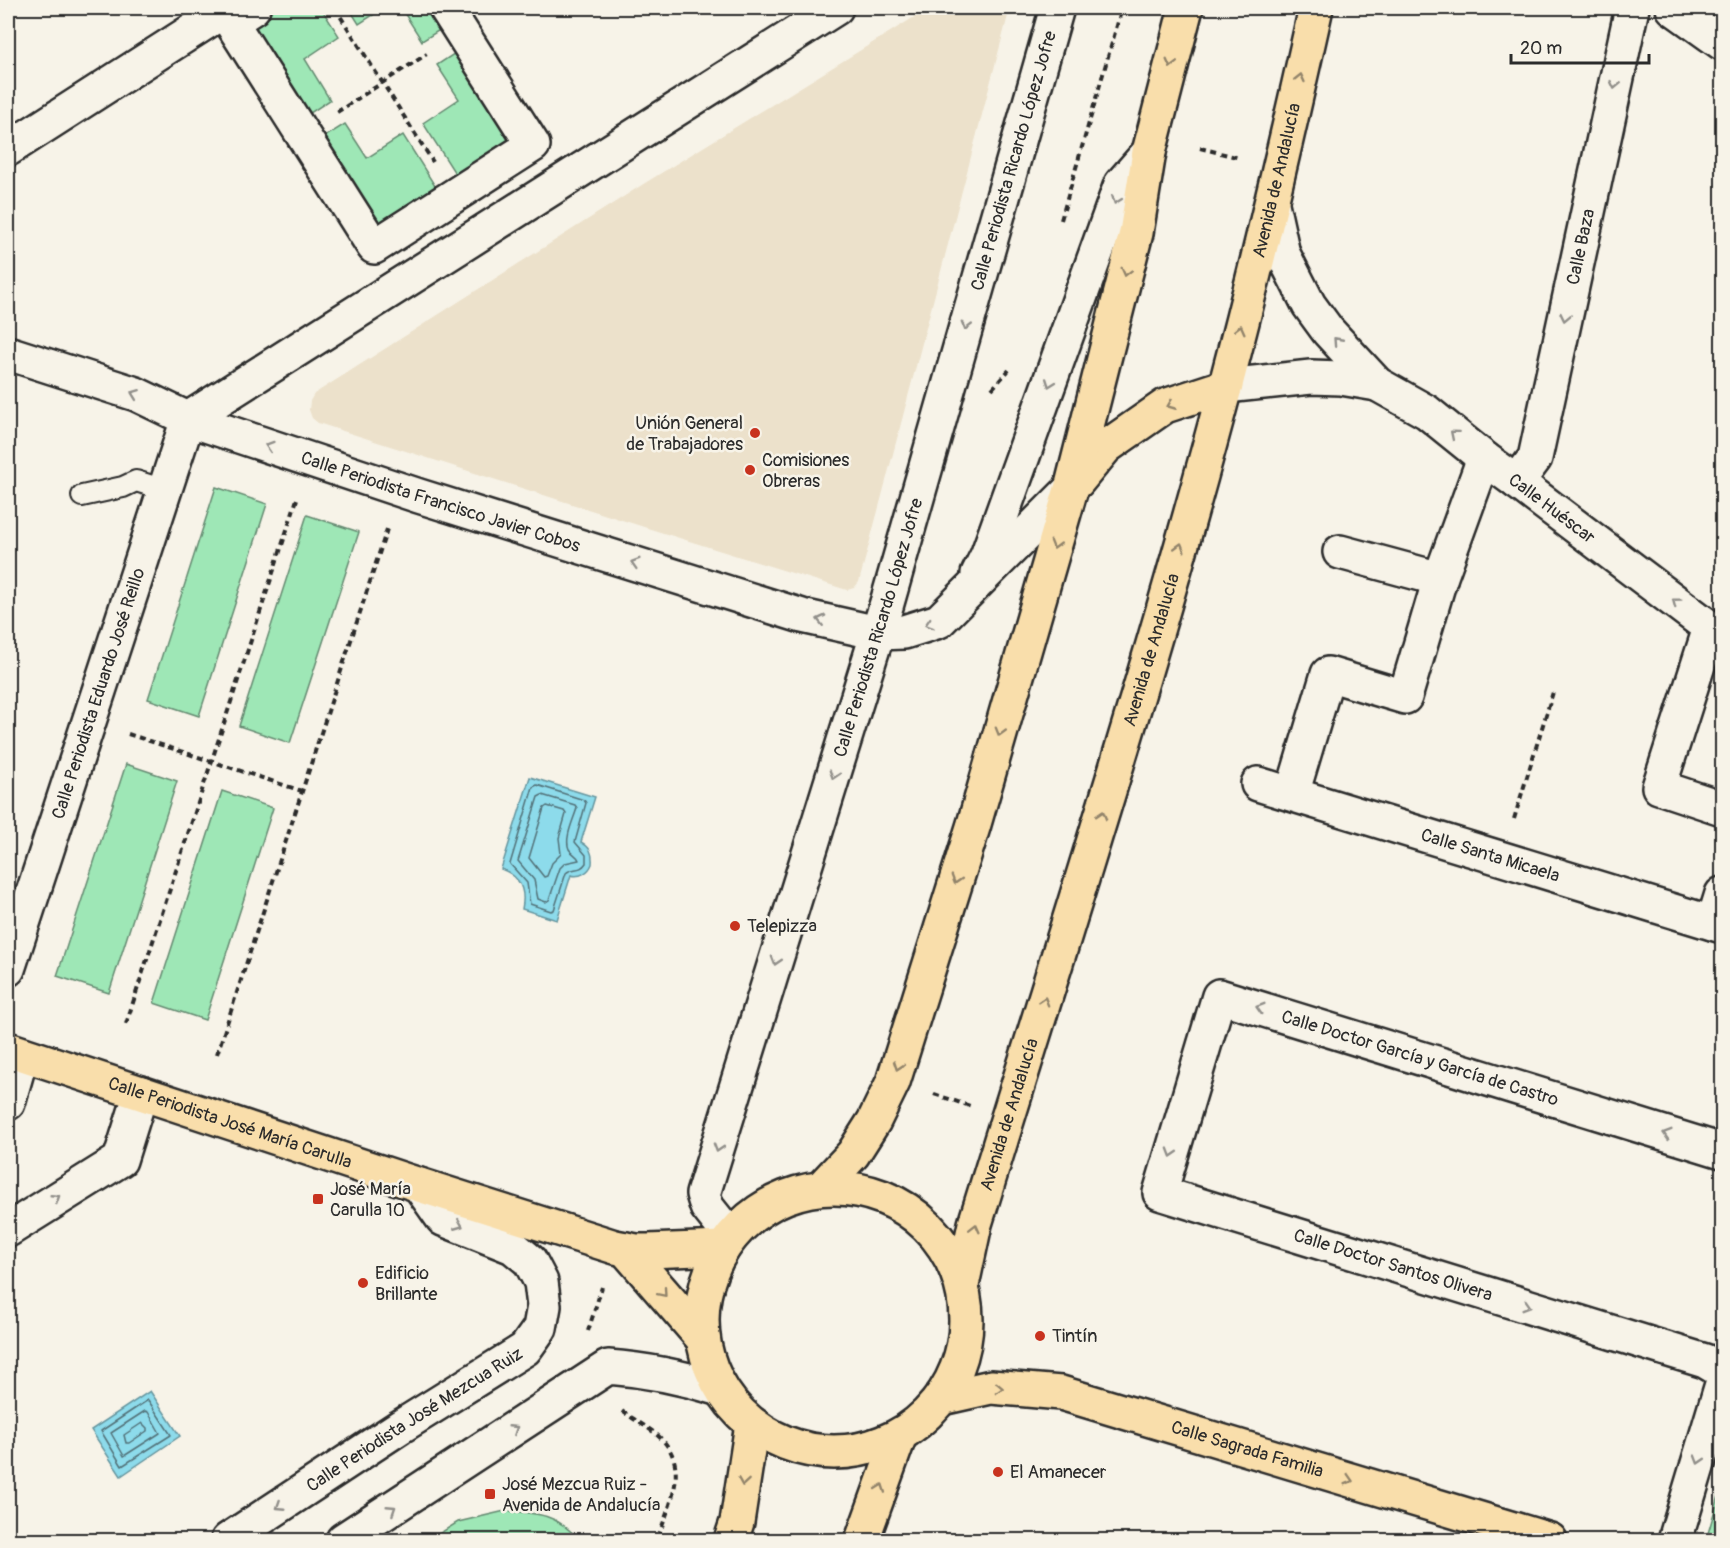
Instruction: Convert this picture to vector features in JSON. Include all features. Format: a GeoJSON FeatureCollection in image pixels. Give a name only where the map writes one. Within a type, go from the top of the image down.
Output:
{"type":"FeatureCollection","features":[{"type":"Feature","properties":{"kind":"main road"},"geometry":{"type":"LineString","coordinates":[[821,1188],[853,1154],[864,1138],[896,1072],[974,824],[1071,489],[1136,233],[1149,152],[1186,8]]}},
{"type":"Feature","properties":{"kind":"main road","name":"Avenida de Andalucía"},"geometry":{"type":"LineString","coordinates":[[962,1285],[975,1224],[1129,729],[1226,386],[1272,204],[1316,8]]}},
{"type":"Feature","properties":{"kind":"main road"},"geometry":{"type":"LineString","coordinates":[[1071,489],[1106,447],[1165,406],[1226,386]]}},
{"type":"Feature","properties":{"kind":"main road","name":"Calle Periodista José María Carulla"},"geometry":{"type":"LineString","coordinates":[[15,1052],[419,1185],[625,1249],[648,1251],[727,1242]]}},
{"type":"Feature","properties":{"kind":"main road"},"geometry":{"type":"LineString","coordinates":[[837,1187],[866,1191],[904,1207],[926,1225],[945,1247],[962,1285],[967,1316],[965,1340],[961,1361],[952,1381],[942,1398],[918,1423],[879,1445],[837,1453],[816,1451],[785,1443],[752,1424],[731,1403],[721,1389],[708,1362],[703,1339],[702,1310],[707,1282],[727,1242],[747,1221],[765,1207],[797,1192],[837,1187]]}},
{"type":"Feature","properties":{"kind":"main road"},"geometry":{"type":"LineString","coordinates":[[625,1249],[703,1339]]}},
{"type":"Feature","properties":{"kind":"main road","name":"Calle Sagrada Familia"},"geometry":{"type":"LineString","coordinates":[[942,1398],[991,1387],[1061,1393],[1550,1540]]}},
{"type":"Feature","properties":{"kind":"main road"},"geometry":{"type":"LineString","coordinates":[[731,1540],[737,1521],[752,1424]]}},
{"type":"Feature","properties":{"kind":"main road"},"geometry":{"type":"LineString","coordinates":[[862,1540],[900,1435]]}},
{"type":"Feature","properties":{"kind":"street"},"geometry":{"type":"LineString","coordinates":[[8,149],[228,8]]}},
{"type":"Feature","properties":{"kind":"street"},"geometry":{"type":"LineString","coordinates":[[253,8],[231,22],[374,247],[533,145],[454,20]]}},
{"type":"Feature","properties":{"kind":"street"},"geometry":{"type":"LineString","coordinates":[[188,419],[836,8]]}},
{"type":"Feature","properties":{"kind":"street","name":"Calle Periodista Ricardo López Jofre"},"geometry":{"type":"LineString","coordinates":[[727,1242],[707,1207],[703,1194],[878,633],[1057,8]]}},
{"type":"Feature","properties":{"kind":"street","name":"Calle Baza"},"geometry":{"type":"LineString","coordinates":[[1517,482],[1535,458],[1632,8]]}},
{"type":"Feature","properties":{"kind":"street"},"geometry":{"type":"LineString","coordinates":[[1673,8],[1722,43]]}},
{"type":"Feature","properties":{"kind":"street"},"geometry":{"type":"LineString","coordinates":[[970,592],[987,556],[1121,184],[1149,152]]}},
{"type":"Feature","properties":{"kind":"street","name":"Calle Huéscar"},"geometry":{"type":"LineString","coordinates":[[1272,204],[1283,254],[1309,304],[1328,331],[1377,384],[1428,412],[1484,458],[1716,633]]}},
{"type":"Feature","properties":{"kind":"street","name":"Calle Periodista Francisco Javier Cobos"},"geometry":{"type":"LineString","coordinates":[[8,353],[136,394],[188,419],[419,496],[791,612],[878,633],[904,632],[939,621],[1071,489]]}},
{"type":"Feature","properties":{"kind":"street","name":"Calle Huéscar"},"geometry":{"type":"LineString","coordinates":[[1226,386],[1311,377],[1341,378],[1377,384]]}},
{"type":"Feature","properties":{"kind":"street","name":"Calle Periodista Eduardo José Reillo"},"geometry":{"type":"LineString","coordinates":[[8,969],[188,419]]}},
{"type":"Feature","properties":{"kind":"street"},"geometry":{"type":"LineString","coordinates":[[1293,794],[1328,674],[1406,697],[1440,579],[1484,458]]}},
{"type":"Feature","properties":{"kind":"street"},"geometry":{"type":"LineString","coordinates":[[1340,552],[1440,579]]}},
{"type":"Feature","properties":{"kind":"street"},"geometry":{"type":"LineString","coordinates":[[1716,633],[1659,787],[1722,808]]}},
{"type":"Feature","properties":{"kind":"street","name":"Calle Santa Micaela"},"geometry":{"type":"LineString","coordinates":[[1258,784],[1719,914]]}},
{"type":"Feature","properties":{"kind":"street","name":"Calle Doctor García y García de Castro"},"geometry":{"type":"LineString","coordinates":[[1188,1097],[1219,996],[1722,1151]]}},
{"type":"Feature","properties":{"kind":"street"},"geometry":{"type":"LineString","coordinates":[[8,1102],[15,1052]]}},
{"type":"Feature","properties":{"kind":"street"},"geometry":{"type":"LineString","coordinates":[[8,1230],[120,1160],[141,1093]]}},
{"type":"Feature","properties":{"kind":"street","name":"Calle Doctor Santos Olivera"},"geometry":{"type":"LineString","coordinates":[[1188,1097],[1160,1193],[1705,1361],[1722,1371]]}},
{"type":"Feature","properties":{"kind":"street","name":"Calle Periodista José Mezcua Ruiz"},"geometry":{"type":"LineString","coordinates":[[228,1540],[400,1427],[525,1349],[540,1328],[544,1306],[541,1282],[530,1261],[513,1247],[443,1219],[419,1185]]}},
{"type":"Feature","properties":{"kind":"street"},"geometry":{"type":"LineString","coordinates":[[343,1540],[608,1368],[639,1369],[676,1375],[721,1389]]}},
{"type":"Feature","properties":{"kind":"street"},"geometry":{"type":"LineString","coordinates":[[1675,1540],[1722,1384]]}},
{"type":"Feature","properties":{"kind":"lane"},"geometry":{"type":"LineString","coordinates":[[82,496],[123,487],[136,481],[165,490]]}},
{"type":"Feature","properties":{"kind":"path"},"geometry":{"type":"LineString","coordinates":[[335,8],[454,196]]}},
{"type":"Feature","properties":{"kind":"path"},"geometry":{"type":"LineString","coordinates":[[303,135],[383,82],[454,20]]}},
{"type":"Feature","properties":{"kind":"path"},"geometry":{"type":"LineString","coordinates":[[1200,148],[1248,160]]}},
{"type":"Feature","properties":{"kind":"path"},"geometry":{"type":"LineString","coordinates":[[126,1024],[297,498]]}},
{"type":"Feature","properties":{"kind":"path"},"geometry":{"type":"LineString","coordinates":[[218,1054],[388,526]]}},
{"type":"Feature","properties":{"kind":"path"},"geometry":{"type":"LineString","coordinates":[[1512,825],[1553,692]]}},
{"type":"Feature","properties":{"kind":"path"},"geometry":{"type":"LineString","coordinates":[[127,734],[302,791]]}},
{"type":"Feature","properties":{"kind":"path"},"geometry":{"type":"LineString","coordinates":[[934,1094],[975,1108]]}},
{"type":"Feature","properties":{"kind":"path"},"geometry":{"type":"LineString","coordinates":[[620,1410],[658,1435],[669,1448],[677,1464],[676,1484],[657,1540]]}},
{"type":"Feature","properties":{"kind":"shaded area"},"geometry":{"type":"Polygon","coordinates":[[[929,8],[1010,8],[859,582],[854,588],[847,590],[644,527],[318,423],[312,418],[309,410],[314,394],[645,183],[929,8]]]}},
{"type":"Feature","properties":{"kind":"green space"},"geometry":{"type":"Polygon","coordinates":[[[253,8],[321,8],[339,36],[305,59],[330,100],[295,123],[231,22],[253,8]]]}},
{"type":"Feature","properties":{"kind":"green space"},"geometry":{"type":"Polygon","coordinates":[[[349,8],[384,8],[359,24],[349,8]]]}},
{"type":"Feature","properties":{"kind":"green space"},"geometry":{"type":"Polygon","coordinates":[[[401,8],[446,8],[454,21],[422,41],[401,8]]]}},
{"type":"Feature","properties":{"kind":"green space"},"geometry":{"type":"Polygon","coordinates":[[[469,44],[533,145],[465,189],[423,123],[459,99],[437,65],[469,44]]]}},
{"type":"Feature","properties":{"kind":"green space"},"geometry":{"type":"Polygon","coordinates":[[[345,124],[367,158],[403,135],[445,202],[374,247],[310,146],[345,124]]]}},
{"type":"Feature","properties":{"kind":"green space"},"geometry":{"type":"Polygon","coordinates":[[[216,487],[267,504],[199,716],[148,699],[216,487]]]}},
{"type":"Feature","properties":{"kind":"green space"},"geometry":{"type":"Polygon","coordinates":[[[307,515],[359,532],[290,743],[239,726],[307,515]]]}},
{"type":"Feature","properties":{"kind":"green space"},"geometry":{"type":"Polygon","coordinates":[[[126,764],[177,781],[109,993],[57,976],[126,764]]]}},
{"type":"Feature","properties":{"kind":"green space"},"geometry":{"type":"Polygon","coordinates":[[[222,791],[273,808],[205,1020],[154,1003],[222,791]]]}},
{"type":"Feature","properties":{"kind":"green space"},"geometry":{"type":"Polygon","coordinates":[[[1722,1486],[1722,1540],[1706,1540],[1722,1486]]]}},
{"type":"Feature","properties":{"kind":"green space"},"geometry":{"type":"Polygon","coordinates":[[[505,1511],[537,1514],[555,1520],[579,1540],[429,1540],[458,1522],[505,1511]]]}},
{"type":"Feature","properties":{"kind":"water"},"geometry":{"type":"Polygon","coordinates":[[[530,777],[595,797],[581,842],[590,851],[592,864],[584,874],[571,875],[557,920],[522,909],[523,896],[520,884],[508,872],[501,869],[530,777]]]}},
{"type":"Feature","properties":{"kind":"water"},"geometry":{"type":"Polygon","coordinates":[[[150,1391],[180,1436],[121,1476],[91,1430],[150,1391]]]}},
{"type":"Feature","properties":{"kind":"place","name":"Unión General de Trabajadores"},"geometry":{"type":"Point","coordinates":[755,433]}},
{"type":"Feature","properties":{"kind":"place","name":"Comisiones Obreras"},"geometry":{"type":"Point","coordinates":[750,470]}},
{"type":"Feature","properties":{"kind":"place","name":"Telepizza"},"geometry":{"type":"Point","coordinates":[735,926]}},
{"type":"Feature","properties":{"kind":"place","name":"José María Carulla 10"},"geometry":{"type":"Point","coordinates":[318,1199]}},
{"type":"Feature","properties":{"kind":"place","name":"Edificio Brillante"},"geometry":{"type":"Point","coordinates":[363,1283]}},
{"type":"Feature","properties":{"kind":"place","name":"Tintín"},"geometry":{"type":"Point","coordinates":[1040,1336]}},
{"type":"Feature","properties":{"kind":"place","name":"El Amanecer"},"geometry":{"type":"Point","coordinates":[998,1472]}},
{"type":"Feature","properties":{"kind":"place","name":"José Mezcua Ruiz - Avenida de Andalucía"},"geometry":{"type":"Point","coordinates":[490,1494]}}]}
